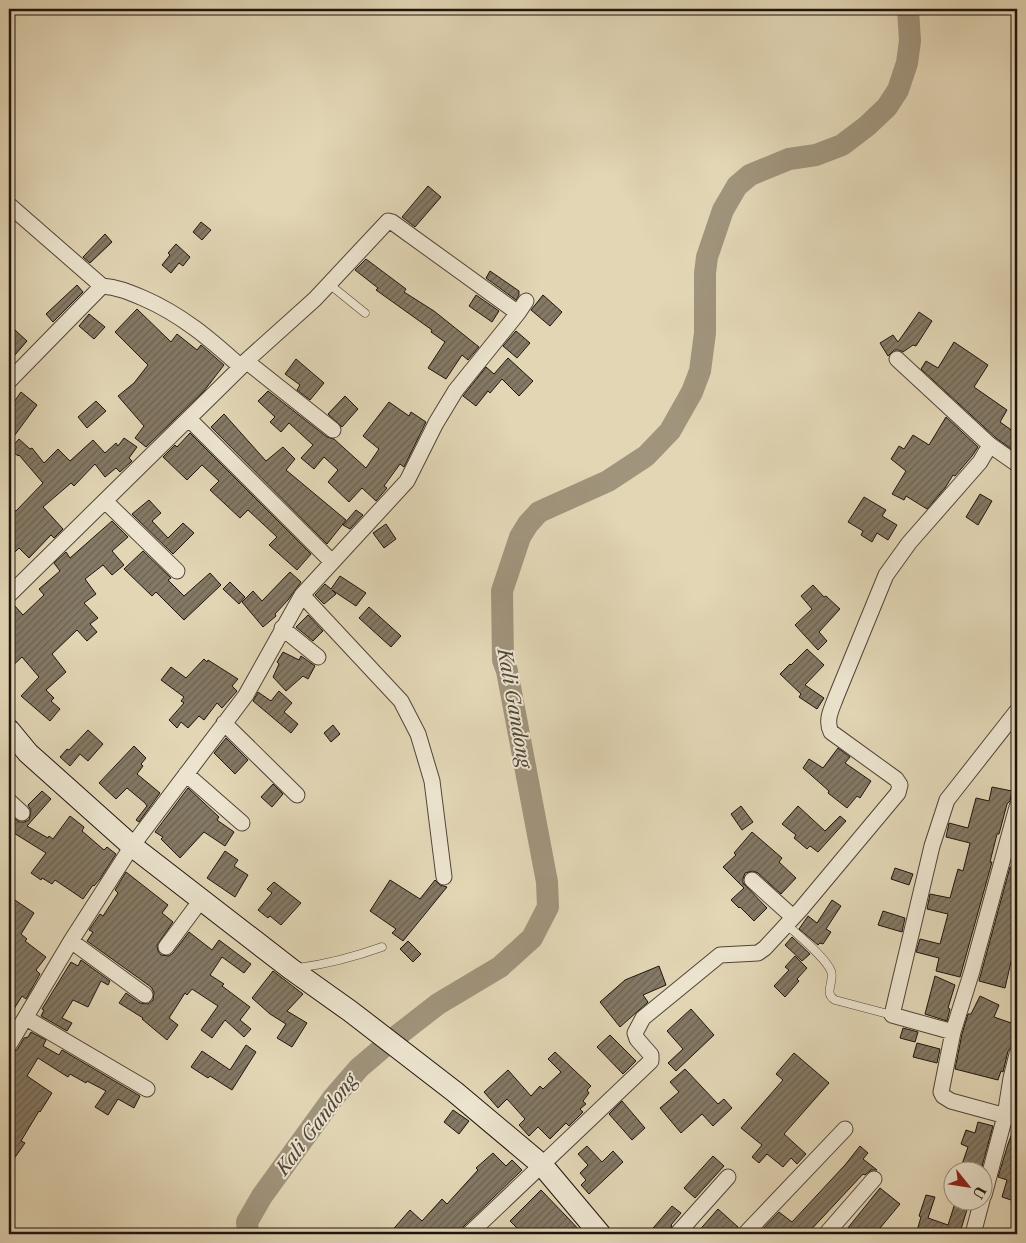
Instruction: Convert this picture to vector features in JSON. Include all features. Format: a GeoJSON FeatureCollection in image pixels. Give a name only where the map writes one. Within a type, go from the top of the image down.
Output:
{"type":"FeatureCollection","features":[{"type":"Feature","properties":{"kind":"main road"},"geometry":{"type":"LineString","coordinates":[[9,730],[28,753],[132,846],[291,969],[359,1018],[455,1092],[542,1165],[600,1234]]}},
{"type":"Feature","properties":{"kind":"street"},"geometry":{"type":"LineString","coordinates":[[9,205],[102,286],[117,287],[175,314],[333,430]]}},
{"type":"Feature","properties":{"kind":"street"},"geometry":{"type":"LineString","coordinates":[[9,595],[244,364],[315,298],[388,221],[522,307],[456,390],[436,423],[407,481],[302,595],[282,628],[264,666],[246,695],[132,846],[71,941],[9,1045]]}},
{"type":"Feature","properties":{"kind":"street"},"geometry":{"type":"LineString","coordinates":[[9,381],[102,286]]}},
{"type":"Feature","properties":{"kind":"street"},"geometry":{"type":"LineString","coordinates":[[897,359],[990,445],[1017,464]]}},
{"type":"Feature","properties":{"kind":"street"},"geometry":{"type":"LineString","coordinates":[[189,419],[332,562]]}},
{"type":"Feature","properties":{"kind":"street"},"geometry":{"type":"LineString","coordinates":[[469,1234],[651,1061],[651,1055],[637,1038],[636,1033],[643,1018],[720,955],[758,953],[765,948],[898,793],[900,785],[896,779],[831,732],[828,725],[829,716],[854,649],[886,575],[909,543],[980,462],[990,445]]}},
{"type":"Feature","properties":{"kind":"street"},"geometry":{"type":"LineString","coordinates":[[105,501],[177,571]]}},
{"type":"Feature","properties":{"kind":"street"},"geometry":{"type":"LineString","coordinates":[[302,595],[401,701],[418,734],[432,781],[444,877]]}},
{"type":"Feature","properties":{"kind":"street"},"geometry":{"type":"LineString","coordinates":[[282,628],[318,657]]}},
{"type":"Feature","properties":{"kind":"street"},"geometry":{"type":"LineString","coordinates":[[953,1032],[892,1015],[932,846],[947,800],[1017,711]]}},
{"type":"Feature","properties":{"kind":"street"},"geometry":{"type":"LineString","coordinates":[[224,723],[297,795]]}},
{"type":"Feature","properties":{"kind":"street"},"geometry":{"type":"LineString","coordinates":[[186,774],[242,823]]}},
{"type":"Feature","properties":{"kind":"street"},"geometry":{"type":"LineString","coordinates":[[9,801],[22,814]]}},
{"type":"Feature","properties":{"kind":"street"},"geometry":{"type":"LineString","coordinates":[[1011,1117],[951,1101],[943,1096],[942,1092],[953,1032],[972,971],[1017,807]]}},
{"type":"Feature","properties":{"kind":"street"},"geometry":{"type":"LineString","coordinates":[[752,880],[790,921]]}},
{"type":"Feature","properties":{"kind":"street"},"geometry":{"type":"LineString","coordinates":[[166,948],[201,900]]}},
{"type":"Feature","properties":{"kind":"street"},"geometry":{"type":"LineString","coordinates":[[71,941],[145,995]]}},
{"type":"Feature","properties":{"kind":"street"},"geometry":{"type":"LineString","coordinates":[[26,1018],[147,1089]]}},
{"type":"Feature","properties":{"kind":"street"},"geometry":{"type":"LineString","coordinates":[[994,1166],[1011,1117],[1011,1078],[1017,1054]]}},
{"type":"Feature","properties":{"kind":"street"},"geometry":{"type":"LineString","coordinates":[[745,1234],[844,1129]]}},
{"type":"Feature","properties":{"kind":"street"},"geometry":{"type":"LineString","coordinates":[[677,1234],[728,1177]]}},
{"type":"Feature","properties":{"kind":"street"},"geometry":{"type":"LineString","coordinates":[[826,1234],[874,1179]]}},
{"type":"Feature","properties":{"kind":"street"},"geometry":{"type":"LineString","coordinates":[[973,1234],[979,1210]]}},
{"type":"Feature","properties":{"kind":"lane"},"geometry":{"type":"LineString","coordinates":[[329,284],[365,313]]}},
{"type":"Feature","properties":{"kind":"lane"},"geometry":{"type":"LineString","coordinates":[[790,921],[829,968],[832,978],[829,993],[831,997],[835,1000],[892,1015]]}},
{"type":"Feature","properties":{"kind":"lane"},"geometry":{"type":"LineString","coordinates":[[291,969],[327,964],[382,947]]}},
{"type":"Feature","properties":{"kind":"building"},"geometry":{"type":"Polygon","coordinates":[[[428,186],[441,197],[415,227],[402,217],[428,186]]]}},
{"type":"Feature","properties":{"kind":"building"},"geometry":{"type":"Polygon","coordinates":[[[201,222],[211,230],[202,240],[193,232],[201,222]]]}},
{"type":"Feature","properties":{"kind":"building"},"geometry":{"type":"Polygon","coordinates":[[[105,234],[112,242],[90,263],[83,257],[105,234]]]}},
{"type":"Feature","properties":{"kind":"building"},"geometry":{"type":"Polygon","coordinates":[[[176,244],[190,257],[183,266],[179,263],[171,273],[162,265],[170,255],[168,253],[176,244]]]}},
{"type":"Feature","properties":{"kind":"building"},"geometry":{"type":"Polygon","coordinates":[[[366,259],[406,289],[404,292],[434,311],[479,347],[468,360],[462,355],[446,379],[428,368],[445,342],[431,332],[432,330],[376,290],[378,288],[355,270],[366,259]]]}},
{"type":"Feature","properties":{"kind":"building"},"geometry":{"type":"Polygon","coordinates":[[[490,271],[519,291],[516,300],[486,278],[490,271]]]}},
{"type":"Feature","properties":{"kind":"building"},"geometry":{"type":"Polygon","coordinates":[[[77,285],[83,292],[53,322],[46,314],[77,285]]]}},
{"type":"Feature","properties":{"kind":"building"},"geometry":{"type":"Polygon","coordinates":[[[476,295],[499,311],[492,322],[469,306],[476,295]]]}},
{"type":"Feature","properties":{"kind":"building"},"geometry":{"type":"Polygon","coordinates":[[[543,295],[562,312],[550,326],[531,310],[543,295]]]}},
{"type":"Feature","properties":{"kind":"building"},"geometry":{"type":"Polygon","coordinates":[[[137,309],[171,342],[177,334],[197,350],[201,345],[224,365],[204,391],[146,447],[135,438],[144,426],[118,396],[134,383],[148,365],[115,332],[137,309]]]}},
{"type":"Feature","properties":{"kind":"building"},"geometry":{"type":"Polygon","coordinates":[[[919,312],[932,321],[916,346],[913,345],[903,352],[894,350],[888,356],[880,343],[893,335],[898,342],[919,312]]]}},
{"type":"Feature","properties":{"kind":"building"},"geometry":{"type":"Polygon","coordinates":[[[89,314],[105,327],[94,339],[79,326],[89,314]]]}},
{"type":"Feature","properties":{"kind":"building"},"geometry":{"type":"Polygon","coordinates":[[[15,330],[27,341],[9,362],[9,338],[15,330]]]}},
{"type":"Feature","properties":{"kind":"building"},"geometry":{"type":"Polygon","coordinates":[[[516,331],[530,343],[517,358],[503,346],[516,331]]]}},
{"type":"Feature","properties":{"kind":"building"},"geometry":{"type":"Polygon","coordinates":[[[954,342],[988,365],[974,387],[1007,410],[1000,422],[1017,434],[1017,453],[996,438],[921,369],[926,361],[938,368],[954,342]]]}},
{"type":"Feature","properties":{"kind":"building"},"geometry":{"type":"Polygon","coordinates":[[[508,358],[533,381],[519,396],[502,379],[490,393],[488,391],[476,406],[463,396],[486,367],[494,374],[508,358]]]}},
{"type":"Feature","properties":{"kind":"building"},"geometry":{"type":"Polygon","coordinates":[[[296,359],[324,383],[310,400],[297,390],[300,385],[285,374],[296,359]]]}},
{"type":"Feature","properties":{"kind":"building"},"geometry":{"type":"Polygon","coordinates":[[[268,391],[327,437],[334,439],[366,468],[379,449],[363,436],[389,402],[409,416],[411,412],[426,422],[404,467],[400,464],[384,486],[387,488],[376,501],[362,488],[349,502],[328,482],[338,470],[324,457],[314,469],[301,458],[313,445],[289,423],[281,432],[270,422],[275,417],[258,401],[268,391]]]}},
{"type":"Feature","properties":{"kind":"building"},"geometry":{"type":"Polygon","coordinates":[[[21,392],[37,405],[9,443],[9,409],[21,392]]]}},
{"type":"Feature","properties":{"kind":"building"},"geometry":{"type":"Polygon","coordinates":[[[345,396],[358,409],[342,427],[328,414],[345,396]]]}},
{"type":"Feature","properties":{"kind":"building"},"geometry":{"type":"Polygon","coordinates":[[[96,401],[106,411],[87,428],[78,417],[96,401]]]}},
{"type":"Feature","properties":{"kind":"building"},"geometry":{"type":"Polygon","coordinates":[[[224,414],[266,461],[283,447],[295,459],[286,470],[346,520],[327,544],[211,427],[224,414]]]}},
{"type":"Feature","properties":{"kind":"building"},"geometry":{"type":"Polygon","coordinates":[[[946,417],[978,447],[972,456],[955,476],[953,475],[945,488],[927,509],[906,496],[904,500],[892,494],[906,471],[891,459],[899,446],[904,449],[913,435],[929,445],[946,417]]]}},
{"type":"Feature","properties":{"kind":"building"},"geometry":{"type":"Polygon","coordinates":[[[190,433],[311,554],[297,570],[269,545],[277,537],[248,510],[240,518],[210,490],[219,481],[202,465],[187,480],[163,457],[175,445],[177,447],[190,433]]]}},
{"type":"Feature","properties":{"kind":"building"},"geometry":{"type":"Polygon","coordinates":[[[124,438],[137,447],[129,458],[132,461],[120,472],[116,468],[105,477],[95,464],[74,486],[71,483],[43,507],[63,529],[54,538],[51,535],[29,558],[19,548],[9,558],[9,507],[16,511],[43,483],[19,455],[10,449],[19,439],[30,449],[32,448],[44,463],[58,449],[70,461],[93,440],[105,453],[116,443],[118,446],[124,438]]]}},
{"type":"Feature","properties":{"kind":"building"},"geometry":{"type":"Polygon","coordinates":[[[980,494],[992,501],[978,525],[966,517],[980,494]]]}},
{"type":"Feature","properties":{"kind":"building"},"geometry":{"type":"Polygon","coordinates":[[[864,497],[886,510],[882,516],[897,525],[888,540],[877,533],[872,542],[861,535],[863,531],[848,522],[864,497]]]}},
{"type":"Feature","properties":{"kind":"building"},"geometry":{"type":"Polygon","coordinates":[[[149,500],[161,513],[152,521],[168,538],[183,523],[194,533],[173,554],[132,514],[149,500]]]}},
{"type":"Feature","properties":{"kind":"building"},"geometry":{"type":"Polygon","coordinates":[[[356,510],[363,515],[350,529],[343,525],[356,510]]]}},
{"type":"Feature","properties":{"kind":"building"},"geometry":{"type":"Polygon","coordinates":[[[112,521],[128,537],[112,551],[124,565],[112,575],[103,565],[85,579],[96,594],[84,603],[98,618],[90,624],[97,632],[87,641],[77,630],[52,654],[66,672],[46,690],[54,698],[51,701],[60,709],[50,721],[21,696],[39,677],[22,657],[9,669],[9,609],[14,605],[23,615],[44,595],[39,589],[60,571],[54,563],[66,552],[70,558],[112,521]]]}},
{"type":"Feature","properties":{"kind":"building"},"geometry":{"type":"Polygon","coordinates":[[[386,524],[396,539],[384,548],[373,533],[386,524]]]}},
{"type":"Feature","properties":{"kind":"building"},"geometry":{"type":"Polygon","coordinates":[[[143,551],[171,578],[168,580],[184,596],[210,573],[221,585],[184,620],[156,592],[152,596],[124,569],[143,551]]]}},
{"type":"Feature","properties":{"kind":"building"},"geometry":{"type":"Polygon","coordinates":[[[290,572],[301,582],[275,614],[276,616],[263,627],[242,602],[253,591],[262,601],[290,572]]]}},
{"type":"Feature","properties":{"kind":"building"},"geometry":{"type":"Polygon","coordinates":[[[340,576],[366,593],[356,606],[332,590],[336,594],[324,604],[315,595],[325,584],[331,589],[340,576]]]}},
{"type":"Feature","properties":{"kind":"building"},"geometry":{"type":"Polygon","coordinates":[[[230,582],[245,597],[239,604],[223,589],[230,582]]]}},
{"type":"Feature","properties":{"kind":"building"},"geometry":{"type":"Polygon","coordinates":[[[813,585],[824,597],[826,596],[840,609],[819,632],[827,641],[818,650],[795,625],[812,609],[801,596],[813,585]]]}},
{"type":"Feature","properties":{"kind":"building"},"geometry":{"type":"Polygon","coordinates":[[[369,607],[401,636],[391,647],[359,618],[369,607]]]}},
{"type":"Feature","properties":{"kind":"building"},"geometry":{"type":"Polygon","coordinates":[[[308,615],[323,631],[313,641],[296,627],[308,615]]]}},
{"type":"Feature","properties":{"kind":"building"},"geometry":{"type":"Polygon","coordinates":[[[807,649],[824,665],[805,685],[824,698],[817,709],[799,697],[801,694],[780,674],[807,649]]]}},
{"type":"Feature","properties":{"kind":"building"},"geometry":{"type":"Polygon","coordinates":[[[283,652],[299,660],[301,656],[315,666],[308,679],[303,676],[286,691],[273,677],[279,664],[277,662],[283,652]]]}},
{"type":"Feature","properties":{"kind":"building"},"geometry":{"type":"Polygon","coordinates":[[[204,659],[238,679],[232,686],[237,691],[222,708],[217,703],[204,720],[199,716],[188,728],[181,722],[177,728],[169,720],[184,703],[181,701],[184,697],[161,680],[171,667],[186,678],[204,659]]]}},
{"type":"Feature","properties":{"kind":"building"},"geometry":{"type":"Polygon","coordinates":[[[279,691],[292,703],[284,712],[298,724],[291,733],[253,701],[258,692],[271,701],[279,691]]]}},
{"type":"Feature","properties":{"kind":"building"},"geometry":{"type":"Polygon","coordinates":[[[333,725],[340,734],[331,742],[324,733],[333,725]]]}},
{"type":"Feature","properties":{"kind":"building"},"geometry":{"type":"Polygon","coordinates":[[[88,730],[103,744],[88,761],[80,754],[70,766],[60,757],[88,730]]]}},
{"type":"Feature","properties":{"kind":"building"},"geometry":{"type":"Polygon","coordinates":[[[226,738],[248,760],[235,774],[214,753],[226,738]]]}},
{"type":"Feature","properties":{"kind":"building"},"geometry":{"type":"Polygon","coordinates":[[[134,746],[146,758],[137,774],[160,793],[139,822],[136,820],[147,806],[145,803],[127,788],[116,799],[99,783],[134,746]]]}},
{"type":"Feature","properties":{"kind":"building"},"geometry":{"type":"Polygon","coordinates":[[[838,748],[850,757],[845,763],[871,781],[860,798],[857,796],[847,808],[828,793],[829,791],[803,768],[809,759],[823,768],[838,748]]]}},
{"type":"Feature","properties":{"kind":"building"},"geometry":{"type":"Polygon","coordinates":[[[273,784],[283,794],[272,807],[261,797],[273,784]]]}},
{"type":"Feature","properties":{"kind":"building"},"geometry":{"type":"Polygon","coordinates":[[[992,787],[1012,791],[999,834],[997,834],[990,862],[992,862],[960,977],[936,971],[939,958],[916,952],[920,939],[940,944],[948,914],[927,909],[930,894],[950,898],[958,869],[963,871],[970,843],[946,837],[949,823],[968,828],[976,798],[989,801],[992,787]]]}},
{"type":"Feature","properties":{"kind":"building"},"geometry":{"type":"Polygon","coordinates":[[[188,788],[219,817],[217,820],[234,832],[225,846],[204,832],[180,858],[161,839],[163,837],[155,832],[188,788]]]}},
{"type":"Feature","properties":{"kind":"building"},"geometry":{"type":"Polygon","coordinates":[[[42,791],[51,799],[27,826],[53,839],[70,816],[84,827],[82,831],[104,850],[107,847],[116,854],[100,879],[83,899],[55,880],[52,884],[42,878],[41,880],[31,873],[46,853],[9,830],[9,814],[19,822],[29,820],[31,811],[28,805],[42,791]]]}},
{"type":"Feature","properties":{"kind":"building"},"geometry":{"type":"Polygon","coordinates":[[[741,806],[753,822],[742,830],[731,814],[741,806]]]}},
{"type":"Feature","properties":{"kind":"building"},"geometry":{"type":"Polygon","coordinates":[[[798,806],[825,831],[840,816],[846,821],[818,852],[810,846],[807,849],[794,838],[796,835],[782,824],[798,806]]]}},
{"type":"Feature","properties":{"kind":"building"},"geometry":{"type":"Polygon","coordinates":[[[752,832],[782,858],[779,862],[796,878],[781,894],[758,873],[753,871],[745,873],[743,883],[767,908],[754,921],[731,900],[744,888],[723,867],[736,855],[734,853],[752,832]]]}},
{"type":"Feature","properties":{"kind":"building"},"geometry":{"type":"Polygon","coordinates":[[[225,851],[238,860],[234,866],[248,875],[235,897],[207,878],[225,851]]]}},
{"type":"Feature","properties":{"kind":"building"},"geometry":{"type":"Polygon","coordinates":[[[1010,867],[1017,869],[1017,936],[1005,988],[979,981],[1010,867]]]}},
{"type":"Feature","properties":{"kind":"building"},"geometry":{"type":"Polygon","coordinates":[[[895,868],[913,874],[909,885],[891,879],[895,868]]]}},
{"type":"Feature","properties":{"kind":"building"},"geometry":{"type":"Polygon","coordinates":[[[126,872],[168,905],[162,913],[173,922],[157,945],[161,955],[169,956],[173,953],[189,932],[212,950],[219,940],[251,964],[244,973],[222,957],[210,975],[224,984],[222,986],[250,1007],[240,1020],[251,1029],[244,1037],[225,1020],[212,1038],[201,1030],[218,1006],[192,989],[187,995],[185,993],[169,1018],[178,1025],[167,1040],[143,1018],[119,1003],[126,993],[140,1003],[148,1004],[153,1000],[154,992],[151,987],[87,941],[93,932],[89,930],[100,914],[103,916],[118,893],[115,890],[126,872]]]}},
{"type":"Feature","properties":{"kind":"building"},"geometry":{"type":"Polygon","coordinates":[[[390,880],[420,899],[435,880],[440,885],[447,887],[403,941],[392,933],[396,929],[370,911],[390,880]]]}},
{"type":"Feature","properties":{"kind":"building"},"geometry":{"type":"Polygon","coordinates":[[[274,882],[301,903],[281,925],[270,916],[268,918],[258,910],[272,893],[267,889],[274,882]]]}},
{"type":"Feature","properties":{"kind":"building"},"geometry":{"type":"Polygon","coordinates":[[[9,896],[34,913],[21,934],[27,939],[25,941],[46,957],[36,970],[40,974],[26,999],[22,996],[9,1017],[9,896]]]}},
{"type":"Feature","properties":{"kind":"building"},"geometry":{"type":"Polygon","coordinates":[[[832,900],[841,906],[826,929],[831,932],[823,944],[820,943],[818,945],[799,929],[808,916],[817,923],[832,900]]]}},
{"type":"Feature","properties":{"kind":"building"},"geometry":{"type":"Polygon","coordinates":[[[883,911],[905,918],[902,932],[878,925],[883,911]]]}},
{"type":"Feature","properties":{"kind":"building"},"geometry":{"type":"Polygon","coordinates":[[[792,937],[810,954],[802,961],[785,945],[792,937]]]}},
{"type":"Feature","properties":{"kind":"building"},"geometry":{"type":"Polygon","coordinates":[[[408,941],[421,954],[413,962],[400,949],[408,941]]]}},
{"type":"Feature","properties":{"kind":"building"},"geometry":{"type":"Polygon","coordinates":[[[795,956],[807,968],[785,997],[774,986],[789,970],[785,967],[795,956]]]}},
{"type":"Feature","properties":{"kind":"building"},"geometry":{"type":"Polygon","coordinates":[[[81,960],[110,981],[108,985],[101,981],[88,1007],[73,1000],[62,1018],[72,1023],[67,1031],[41,1016],[44,1010],[42,1009],[71,962],[78,966],[81,960]]]}},
{"type":"Feature","properties":{"kind":"building"},"geometry":{"type":"Polygon","coordinates":[[[659,966],[666,985],[643,995],[648,1002],[620,1027],[600,1002],[625,980],[659,966]]]}},
{"type":"Feature","properties":{"kind":"building"},"geometry":{"type":"Polygon","coordinates":[[[273,971],[303,994],[287,1011],[307,1023],[292,1047],[277,1038],[286,1024],[270,1014],[252,998],[273,971]]]}},
{"type":"Feature","properties":{"kind":"building"},"geometry":{"type":"Polygon","coordinates":[[[935,976],[955,985],[948,1008],[950,1009],[947,1021],[925,1014],[935,976]]]}},
{"type":"Feature","properties":{"kind":"building"},"geometry":{"type":"Polygon","coordinates":[[[980,996],[999,1005],[994,1017],[1017,1025],[1012,1046],[1008,1051],[1003,1072],[1001,1071],[998,1080],[955,1069],[968,1014],[971,1014],[980,996]]]}},
{"type":"Feature","properties":{"kind":"building"},"geometry":{"type":"Polygon","coordinates":[[[691,1009],[714,1035],[676,1071],[668,1063],[683,1049],[667,1031],[691,1009]]]}},
{"type":"Feature","properties":{"kind":"building"},"geometry":{"type":"Polygon","coordinates":[[[903,1028],[918,1032],[915,1042],[900,1038],[903,1028]]]}},
{"type":"Feature","properties":{"kind":"building"},"geometry":{"type":"Polygon","coordinates":[[[31,1032],[46,1040],[43,1046],[59,1055],[62,1050],[140,1096],[134,1108],[118,1099],[108,1115],[95,1107],[106,1091],[70,1074],[68,1077],[38,1058],[27,1076],[52,1093],[21,1141],[25,1143],[9,1166],[9,1054],[17,1050],[24,1038],[28,1037],[31,1032]]]}},
{"type":"Feature","properties":{"kind":"building"},"geometry":{"type":"Polygon","coordinates":[[[610,1035],[636,1061],[623,1074],[597,1047],[610,1035]]]}},
{"type":"Feature","properties":{"kind":"building"},"geometry":{"type":"Polygon","coordinates":[[[917,1043],[940,1049],[937,1063],[913,1057],[917,1043]]]}},
{"type":"Feature","properties":{"kind":"building"},"geometry":{"type":"Polygon","coordinates":[[[246,1045],[256,1052],[232,1090],[191,1067],[202,1051],[230,1070],[246,1045]]]}},
{"type":"Feature","properties":{"kind":"building"},"geometry":{"type":"Polygon","coordinates":[[[555,1052],[591,1086],[587,1090],[589,1093],[583,1101],[586,1104],[580,1109],[583,1112],[569,1126],[566,1123],[550,1139],[538,1127],[529,1136],[519,1125],[525,1119],[507,1099],[498,1108],[484,1092],[508,1070],[531,1096],[540,1086],[543,1089],[561,1072],[548,1059],[555,1052]]]}},
{"type":"Feature","properties":{"kind":"building"},"geometry":{"type":"Polygon","coordinates":[[[794,1053],[829,1083],[784,1134],[806,1154],[797,1164],[791,1158],[783,1167],[767,1154],[759,1163],[752,1157],[762,1145],[741,1128],[783,1080],[776,1074],[794,1053]]]}},
{"type":"Feature","properties":{"kind":"building"},"geometry":{"type":"Polygon","coordinates":[[[685,1069],[718,1104],[724,1099],[732,1108],[713,1126],[702,1114],[681,1133],[660,1108],[679,1092],[670,1082],[685,1069]]]}},
{"type":"Feature","properties":{"kind":"building"},"geometry":{"type":"Polygon","coordinates":[[[622,1101],[645,1128],[632,1140],[609,1114],[622,1101]]]}},
{"type":"Feature","properties":{"kind":"building"},"geometry":{"type":"Polygon","coordinates":[[[453,1110],[469,1121],[459,1134],[444,1122],[453,1110]]]}},
{"type":"Feature","properties":{"kind":"building"},"geometry":{"type":"Polygon","coordinates":[[[978,1122],[993,1126],[984,1160],[963,1160],[968,1147],[961,1144],[966,1130],[975,1133],[978,1122]]]}},
{"type":"Feature","properties":{"kind":"building"},"geometry":{"type":"Polygon","coordinates":[[[1014,1128],[1017,1128],[1017,1202],[1002,1197],[1007,1180],[998,1177],[1014,1128]]]}},
{"type":"Feature","properties":{"kind":"building"},"geometry":{"type":"Polygon","coordinates":[[[587,1146],[602,1162],[613,1151],[623,1162],[589,1194],[581,1185],[586,1180],[580,1173],[588,1165],[578,1154],[587,1146]]]}},
{"type":"Feature","properties":{"kind":"building"},"geometry":{"type":"Polygon","coordinates":[[[860,1146],[868,1153],[863,1159],[877,1170],[871,1170],[865,1175],[863,1174],[807,1234],[758,1234],[779,1212],[792,1222],[860,1146]]]}},
{"type":"Feature","properties":{"kind":"building"},"geometry":{"type":"Polygon","coordinates":[[[493,1153],[506,1166],[512,1160],[522,1170],[463,1227],[460,1234],[389,1234],[410,1210],[422,1221],[442,1199],[447,1204],[478,1170],[476,1168],[493,1153]]]}},
{"type":"Feature","properties":{"kind":"building"},"geometry":{"type":"Polygon","coordinates":[[[713,1156],[724,1166],[695,1198],[684,1188],[713,1156]]]}},
{"type":"Feature","properties":{"kind":"building"},"geometry":{"type":"Polygon","coordinates":[[[880,1188],[900,1204],[875,1234],[843,1234],[880,1188]]]}},
{"type":"Feature","properties":{"kind":"building"},"geometry":{"type":"Polygon","coordinates":[[[541,1190],[583,1234],[523,1234],[510,1221],[541,1190]]]}},
{"type":"Feature","properties":{"kind":"building"},"geometry":{"type":"Polygon","coordinates":[[[926,1195],[935,1197],[928,1218],[948,1225],[953,1210],[967,1210],[961,1229],[964,1230],[964,1234],[916,1234],[921,1217],[919,1216],[926,1195]]]}},
{"type":"Feature","properties":{"kind":"building"},"geometry":{"type":"Polygon","coordinates":[[[672,1206],[681,1213],[671,1225],[668,1234],[648,1234],[672,1206]]]}},
{"type":"Feature","properties":{"kind":"building"},"geometry":{"type":"Polygon","coordinates":[[[718,1209],[738,1227],[736,1234],[696,1234],[718,1209]]]}},
{"type":"Feature","properties":{"kind":"waterway","name":"Kali Gandong"},"geometry":{"type":"LineString","coordinates":[[248,1234],[247,1222],[262,1196],[333,1098],[359,1068],[438,1004],[500,967],[532,938],[548,907],[547,882],[507,671],[503,660],[502,591],[520,537],[539,512],[608,481],[646,456],[670,431],[692,392],[700,371],[705,333],[705,273],[707,257],[723,210],[737,186],[750,175],[789,159],[816,155],[842,145],[867,126],[887,107],[898,90],[907,63],[910,41],[908,9]]}}]}
